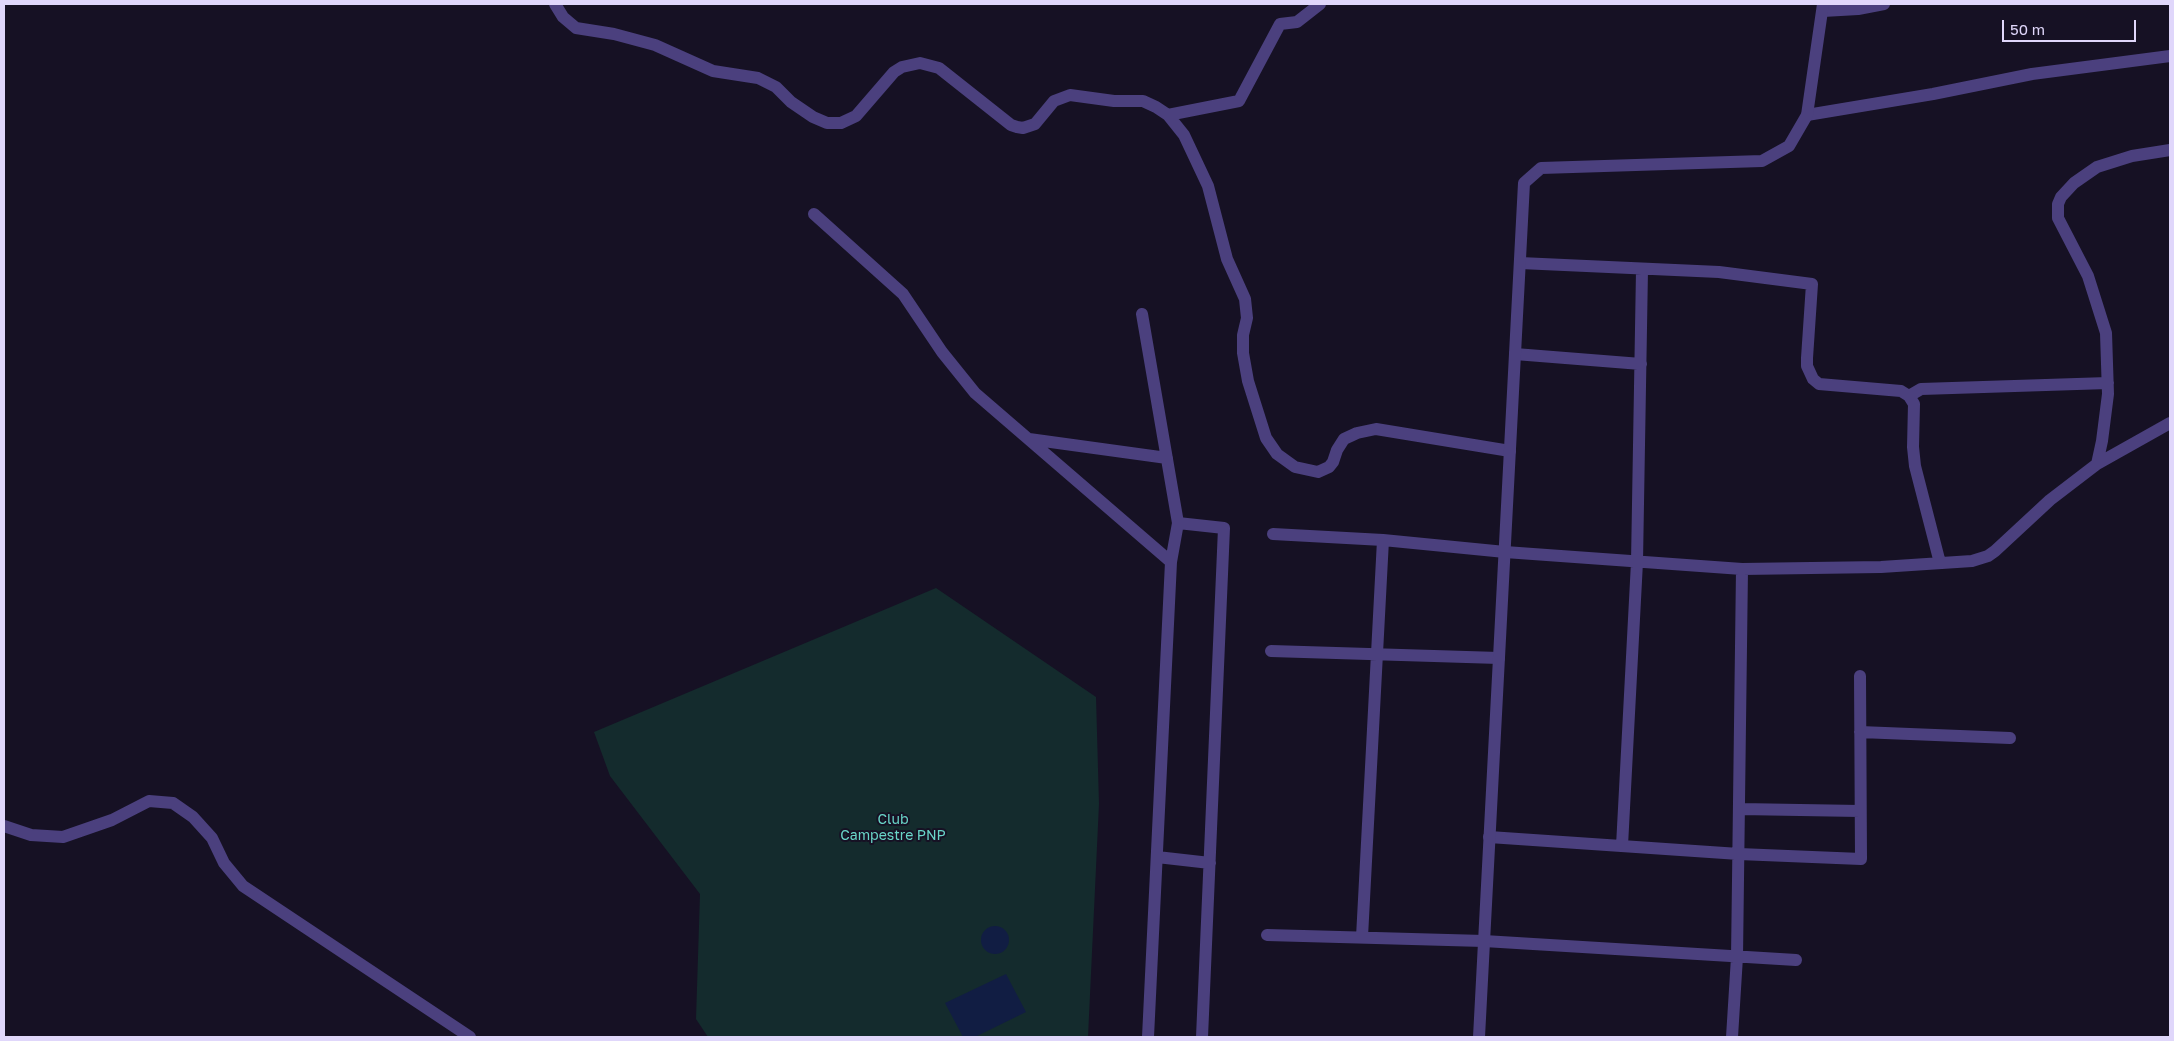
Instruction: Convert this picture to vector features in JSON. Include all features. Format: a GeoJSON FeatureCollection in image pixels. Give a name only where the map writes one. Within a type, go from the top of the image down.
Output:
{"type":"FeatureCollection","features":[{"type":"Feature","properties":{"kind":"street"},"geometry":{"type":"LineString","coordinates":[[555,4],[563,17],[576,28],[614,34],[648,43],[713,72],[758,78],[776,87],[792,102],[813,117],[827,123],[841,122],[856,116],[894,72],[902,67],[920,63],[939,68],[1010,125],[1017,127],[1023,128],[1035,124],[1054,101],[1070,95],[1114,101],[1143,101],[1168,115],[1184,135],[1200,166],[1214,207],[1227,259],[1245,299],[1247,318],[1243,335],[1245,367],[1266,438],[1277,454],[1295,467],[1318,472],[1324,471],[1334,462],[1337,450],[1344,439],[1357,433],[1376,429],[1510,451]]}},
{"type":"Feature","properties":{"kind":"street"},"geometry":{"type":"LineString","coordinates":[[1168,115],[1239,102],[1280,24],[1298,22],[1320,4]]}},
{"type":"Feature","properties":{"kind":"street"},"geometry":{"type":"LineString","coordinates":[[1479,1037],[1524,183],[1542,168],[1762,161],[1788,146],[1807,114],[1823,7],[1858,9],[1884,4]]}},
{"type":"Feature","properties":{"kind":"street"},"geometry":{"type":"LineString","coordinates":[[1807,114],[1933,94],[2032,74],[2170,56]]}},
{"type":"Feature","properties":{"kind":"street"},"geometry":{"type":"LineString","coordinates":[[2097,464],[2106,418],[2108,383],[2106,333],[2098,304],[2077,252],[2060,224],[2057,212],[2058,204],[2061,197],[2074,183],[2097,167],[2132,156],[2170,150]]}},
{"type":"Feature","properties":{"kind":"street"},"geometry":{"type":"LineString","coordinates":[[814,214],[903,294],[942,352],[975,392],[1171,562]]}},
{"type":"Feature","properties":{"kind":"street"},"geometry":{"type":"LineString","coordinates":[[1520,263],[1718,272],[1812,284],[1807,366],[1814,379],[1819,384],[1901,391],[1909,396],[1915,409],[1913,428],[1915,466],[1940,563]]}},
{"type":"Feature","properties":{"kind":"street"},"geometry":{"type":"LineString","coordinates":[[1622,846],[1637,562],[1642,270]]}},
{"type":"Feature","properties":{"kind":"street"},"geometry":{"type":"LineString","coordinates":[[1142,314],[1178,523],[1171,562],[1148,1037]]}},
{"type":"Feature","properties":{"kind":"street"},"geometry":{"type":"LineString","coordinates":[[1515,354],[1641,364]]}},
{"type":"Feature","properties":{"kind":"street"},"geometry":{"type":"LineString","coordinates":[[1909,396],[1920,389],[2108,383]]}},
{"type":"Feature","properties":{"kind":"street"},"geometry":{"type":"LineString","coordinates":[[1273,534],[1383,540],[1505,552],[1742,569],[1881,567],[1972,561],[1988,556],[2050,500],[2097,464],[2170,423]]}},
{"type":"Feature","properties":{"kind":"street"},"geometry":{"type":"LineString","coordinates":[[1029,439],[1167,458]]}},
{"type":"Feature","properties":{"kind":"street"},"geometry":{"type":"LineString","coordinates":[[1178,523],[1224,528],[1202,1037]]}},
{"type":"Feature","properties":{"kind":"street"},"geometry":{"type":"LineString","coordinates":[[1362,937],[1383,540]]}},
{"type":"Feature","properties":{"kind":"street"},"geometry":{"type":"LineString","coordinates":[[1732,1037],[1737,956],[1742,569]]}},
{"type":"Feature","properties":{"kind":"street"},"geometry":{"type":"LineString","coordinates":[[1271,651],[1499,658]]}},
{"type":"Feature","properties":{"kind":"street"},"geometry":{"type":"LineString","coordinates":[[1490,837],[1739,854],[1861,859],[1860,676]]}},
{"type":"Feature","properties":{"kind":"street"},"geometry":{"type":"LineString","coordinates":[[1860,732],[2010,738]]}},
{"type":"Feature","properties":{"kind":"street"},"geometry":{"type":"LineString","coordinates":[[4,826],[30,835],[63,837],[112,820],[150,801],[172,803],[193,817],[212,838],[224,863],[244,886],[470,1037]]}},
{"type":"Feature","properties":{"kind":"street"},"geometry":{"type":"LineString","coordinates":[[1740,809],[1860,812]]}},
{"type":"Feature","properties":{"kind":"street"},"geometry":{"type":"LineString","coordinates":[[1157,857],[1210,863]]}},
{"type":"Feature","properties":{"kind":"street"},"geometry":{"type":"LineString","coordinates":[[1267,935],[1484,941],[1796,960]]}},
{"type":"Feature","properties":{"kind":"green space","name":"Club Campestre PNP"},"geometry":{"type":"Polygon","coordinates":[[[936,588],[1096,697],[1099,804],[1088,1037],[708,1037],[696,1019],[700,894],[610,776],[594,732],[936,588]]]}},
{"type":"Feature","properties":{"kind":"water"},"geometry":{"type":"Polygon","coordinates":[[[995,926],[1005,930],[1009,940],[1005,950],[995,954],[985,950],[981,940],[985,930],[995,926]]]}},
{"type":"Feature","properties":{"kind":"water"},"geometry":{"type":"Polygon","coordinates":[[[1006,974],[1026,1012],[975,1037],[963,1037],[945,1003],[1006,974]]]}}]}
